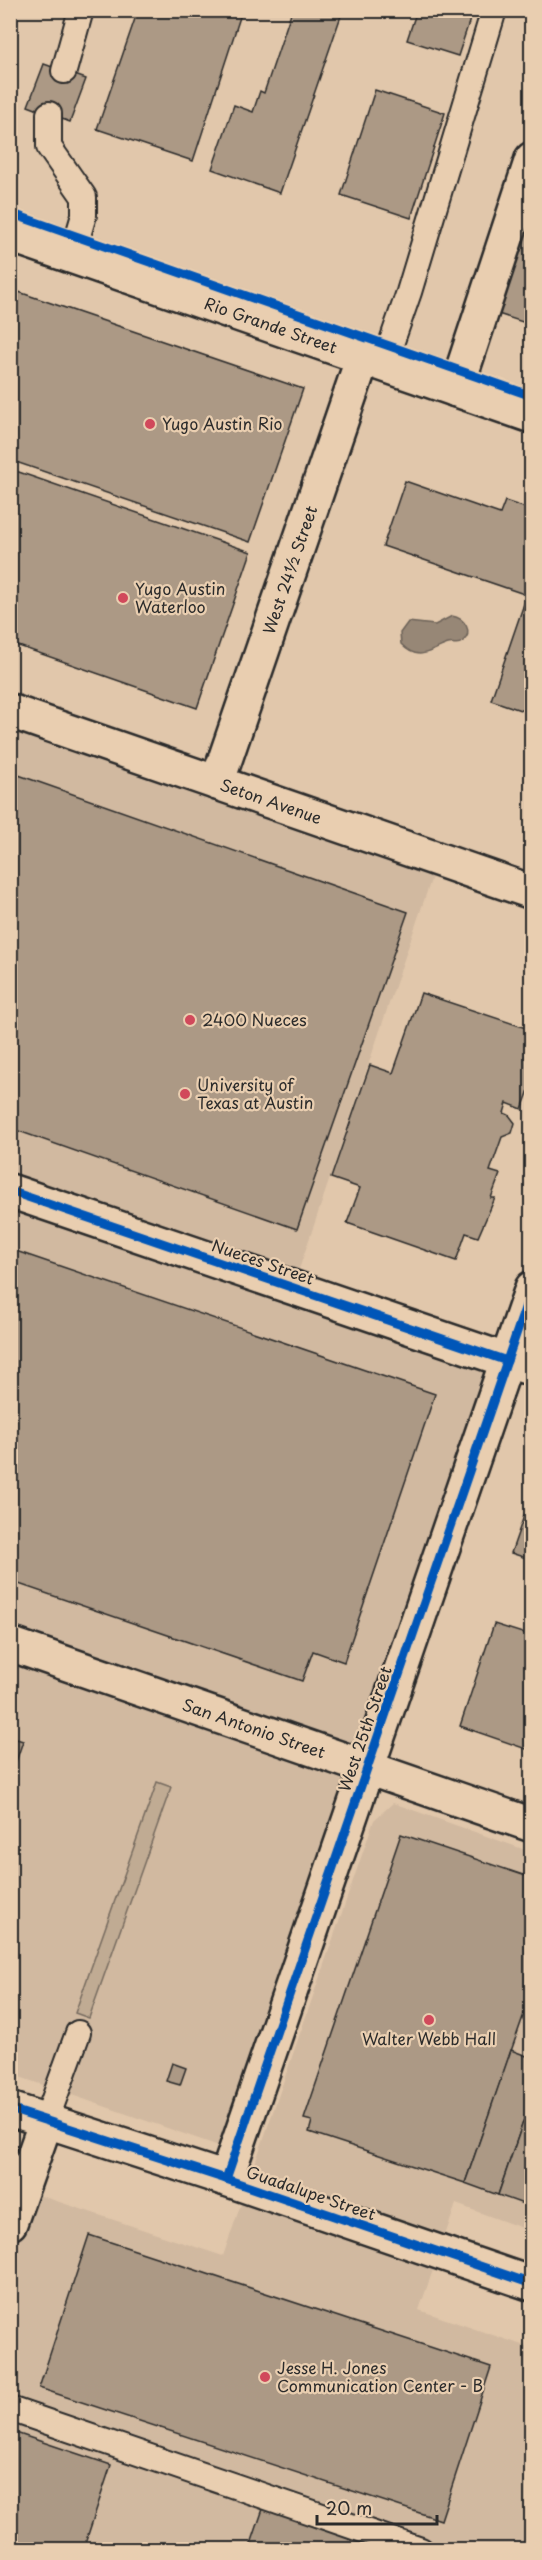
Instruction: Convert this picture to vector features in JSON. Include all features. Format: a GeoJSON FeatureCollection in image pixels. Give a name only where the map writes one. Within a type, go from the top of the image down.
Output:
{"type":"FeatureCollection","features":[{"type":"Feature","properties":{"kind":"street"},"geometry":{"type":"LineString","coordinates":[[456,390],[531,159]]}},
{"type":"Feature","properties":{"kind":"street","name":"Rio Grande Street"},"geometry":{"type":"LineString","coordinates":[[10,235],[531,416]]}},
{"type":"Feature","properties":{"kind":"street","name":"West 24½ Street"},"geometry":{"type":"LineString","coordinates":[[217,783],[373,361]]}},
{"type":"Feature","properties":{"kind":"street","name":"Seton Avenue"},"geometry":{"type":"LineString","coordinates":[[10,711],[531,892]]}},
{"type":"Feature","properties":{"kind":"street","name":"Nueces Street"},"geometry":{"type":"LineString","coordinates":[[10,1191],[519,1365]]}},
{"type":"Feature","properties":{"kind":"street","name":"West 25th Street"},"geometry":{"type":"LineString","coordinates":[[226,2179],[367,1768],[519,1365],[531,1288]]}},
{"type":"Feature","properties":{"kind":"street","name":"San Antonio Street"},"geometry":{"type":"LineString","coordinates":[[10,1644],[531,1825]]}},
{"type":"Feature","properties":{"kind":"street","name":"Guadalupe Street"},"geometry":{"type":"LineString","coordinates":[[10,2109],[226,2179],[531,2284]]}},
{"type":"Feature","properties":{"kind":"street"},"geometry":{"type":"LineString","coordinates":[[10,2223],[46,2121]]}},
{"type":"Feature","properties":{"kind":"lane"},"geometry":{"type":"LineString","coordinates":[[64,71],[81,10]]}},
{"type":"Feature","properties":{"kind":"lane"},"geometry":{"type":"LineString","coordinates":[[373,361],[409,292],[494,10]]}},
{"type":"Feature","properties":{"kind":"lane"},"geometry":{"type":"LineString","coordinates":[[49,114],[49,147],[84,197],[84,215],[72,256]]}},
{"type":"Feature","properties":{"kind":"lane"},"geometry":{"type":"LineString","coordinates":[[46,2121],[78,2033]]}},
{"type":"Feature","properties":{"kind":"lane"},"geometry":{"type":"LineString","coordinates":[[10,2409],[421,2550]]}},
{"type":"Feature","properties":{"kind":"shaded area"},"geometry":{"type":"Polygon","coordinates":[[[452,616],[464,622],[468,630],[466,638],[460,643],[448,644],[419,654],[407,650],[401,644],[400,633],[408,622],[435,625],[452,616]]]}},
{"type":"Feature","properties":{"kind":"shaded area","name":"University of Texas at Austin"},"geometry":{"type":"Polygon","coordinates":[[[11,723],[435,868],[293,1287],[507,1361],[367,1768],[11,1644],[11,723]]]}},
{"type":"Feature","properties":{"kind":"shaded area"},"geometry":{"type":"Polygon","coordinates":[[[10,1650],[349,1778],[222,2147],[11,2074],[10,1650]]]}},
{"type":"Feature","properties":{"kind":"shaded area"},"geometry":{"type":"Polygon","coordinates":[[[157,1782],[171,1787],[89,2018],[75,2013],[157,1782]]]}},
{"type":"Feature","properties":{"kind":"shaded area"},"geometry":{"type":"Polygon","coordinates":[[[393,1803],[531,1852],[531,2231],[456,2204],[419,2310],[531,2348],[531,2549],[11,2550],[11,2186],[223,2256],[374,1820],[393,1803]]]}},
{"type":"Feature","properties":{"kind":"building"},"geometry":{"type":"Polygon","coordinates":[[[138,10],[230,10],[241,14],[193,161],[97,129],[138,10]]]}},
{"type":"Feature","properties":{"kind":"building"},"geometry":{"type":"Polygon","coordinates":[[[292,10],[343,10],[280,193],[212,169],[234,105],[253,112],[260,91],[264,93],[292,10]]]}},
{"type":"Feature","properties":{"kind":"building"},"geometry":{"type":"Polygon","coordinates":[[[417,10],[473,10],[458,56],[407,40],[417,10]]]}},
{"type":"Feature","properties":{"kind":"building"},"geometry":{"type":"Polygon","coordinates":[[[44,64],[86,79],[70,122],[28,106],[44,64]]]}},
{"type":"Feature","properties":{"kind":"building"},"geometry":{"type":"Polygon","coordinates":[[[375,90],[445,113],[411,218],[341,195],[375,90]]]}},
{"type":"Feature","properties":{"kind":"building"},"geometry":{"type":"Polygon","coordinates":[[[532,204],[532,325],[495,313],[532,204]]]}},
{"type":"Feature","properties":{"kind":"building","name":"Yugo Austin Rio"},"geometry":{"type":"Polygon","coordinates":[[[10,289],[303,389],[250,542],[10,460],[10,289]]]}},
{"type":"Feature","properties":{"kind":"building","name":"Yugo Austin Waterloo"},"geometry":{"type":"Polygon","coordinates":[[[10,469],[251,552],[197,708],[10,643],[10,469]]]}},
{"type":"Feature","properties":{"kind":"building"},"geometry":{"type":"Polygon","coordinates":[[[405,481],[500,514],[505,501],[532,510],[532,714],[491,700],[527,595],[383,546],[405,481]]]}},
{"type":"Feature","properties":{"kind":"building","name":"2400 Nueces"},"geometry":{"type":"Polygon","coordinates":[[[10,772],[408,912],[297,1229],[10,1128],[10,772]]]}},
{"type":"Feature","properties":{"kind":"building"},"geometry":{"type":"Polygon","coordinates":[[[421,993],[532,1030],[532,1082],[522,1109],[507,1103],[504,1113],[509,1115],[515,1123],[512,1133],[502,1137],[490,1171],[500,1174],[491,1198],[495,1198],[478,1237],[466,1233],[456,1261],[347,1223],[360,1188],[331,1178],[370,1065],[393,1073],[421,993]]]}},
{"type":"Feature","properties":{"kind":"building"},"geometry":{"type":"Polygon","coordinates":[[[10,1249],[435,1394],[344,1662],[313,1651],[302,1681],[10,1581],[10,1249]]]}},
{"type":"Feature","properties":{"kind":"building"},"geometry":{"type":"Polygon","coordinates":[[[532,1493],[532,1560],[511,1553],[532,1493]]]}},
{"type":"Feature","properties":{"kind":"building"},"geometry":{"type":"Polygon","coordinates":[[[494,1624],[532,1636],[532,1751],[460,1726],[494,1624]]]}},
{"type":"Feature","properties":{"kind":"building"},"geometry":{"type":"Polygon","coordinates":[[[10,1737],[23,1741],[10,1779],[10,1737]]]}},
{"type":"Feature","properties":{"kind":"building","name":"Walter Webb Hall"},"geometry":{"type":"Polygon","coordinates":[[[401,1834],[532,1878],[532,1991],[465,2183],[309,2132],[312,2121],[304,2119],[401,1834]]]}},
{"type":"Feature","properties":{"kind":"building"},"geometry":{"type":"Polygon","coordinates":[[[511,2050],[532,2058],[532,2096],[498,2195],[465,2183],[511,2050]]]}},
{"type":"Feature","properties":{"kind":"building"},"geometry":{"type":"Polygon","coordinates":[[[172,2063],[186,2068],[180,2085],[166,2081],[172,2063]]]}},
{"type":"Feature","properties":{"kind":"building"},"geometry":{"type":"Polygon","coordinates":[[[532,2096],[532,2199],[529,2206],[498,2195],[532,2096]]]}},
{"type":"Feature","properties":{"kind":"building","name":"Jesse H. Jones Communication Center - B"},"geometry":{"type":"Polygon","coordinates":[[[89,2235],[491,2367],[441,2520],[39,2388],[89,2235]]]}},
{"type":"Feature","properties":{"kind":"building"},"geometry":{"type":"Polygon","coordinates":[[[10,2431],[111,2465],[83,2550],[10,2550],[10,2431]]]}},
{"type":"Feature","properties":{"kind":"building"},"geometry":{"type":"Polygon","coordinates":[[[264,2506],[364,2540],[362,2547],[370,2550],[249,2550],[264,2506]]]}},
{"type":"Feature","properties":{"kind":"cycle path"},"geometry":{"type":"LineString","coordinates":[[10,213],[532,396]]}},
{"type":"Feature","properties":{"kind":"cycle path"},"geometry":{"type":"LineString","coordinates":[[10,1191],[507,1361]]}},
{"type":"Feature","properties":{"kind":"cycle path"},"geometry":{"type":"LineString","coordinates":[[226,2179],[532,1288]]}},
{"type":"Feature","properties":{"kind":"cycle path"},"geometry":{"type":"LineString","coordinates":[[10,2109],[226,2179],[532,2284]]}},
{"type":"Feature","properties":{"kind":"place","name":"Yugo Austin Rio"},"geometry":{"type":"Point","coordinates":[150,424]}},
{"type":"Feature","properties":{"kind":"place","name":"Yugo Austin Waterloo"},"geometry":{"type":"Point","coordinates":[123,598]}},
{"type":"Feature","properties":{"kind":"place","name":"2400 Nueces"},"geometry":{"type":"Point","coordinates":[190,1020]}},
{"type":"Feature","properties":{"kind":"place","name":"University of Texas at Austin"},"geometry":{"type":"Point","coordinates":[185,1094]}},
{"type":"Feature","properties":{"kind":"place","name":"Walter Webb Hall"},"geometry":{"type":"Point","coordinates":[429,2020]}},
{"type":"Feature","properties":{"kind":"place","name":"Jesse H. Jones Communication Center - B"},"geometry":{"type":"Point","coordinates":[265,2377]}}]}
